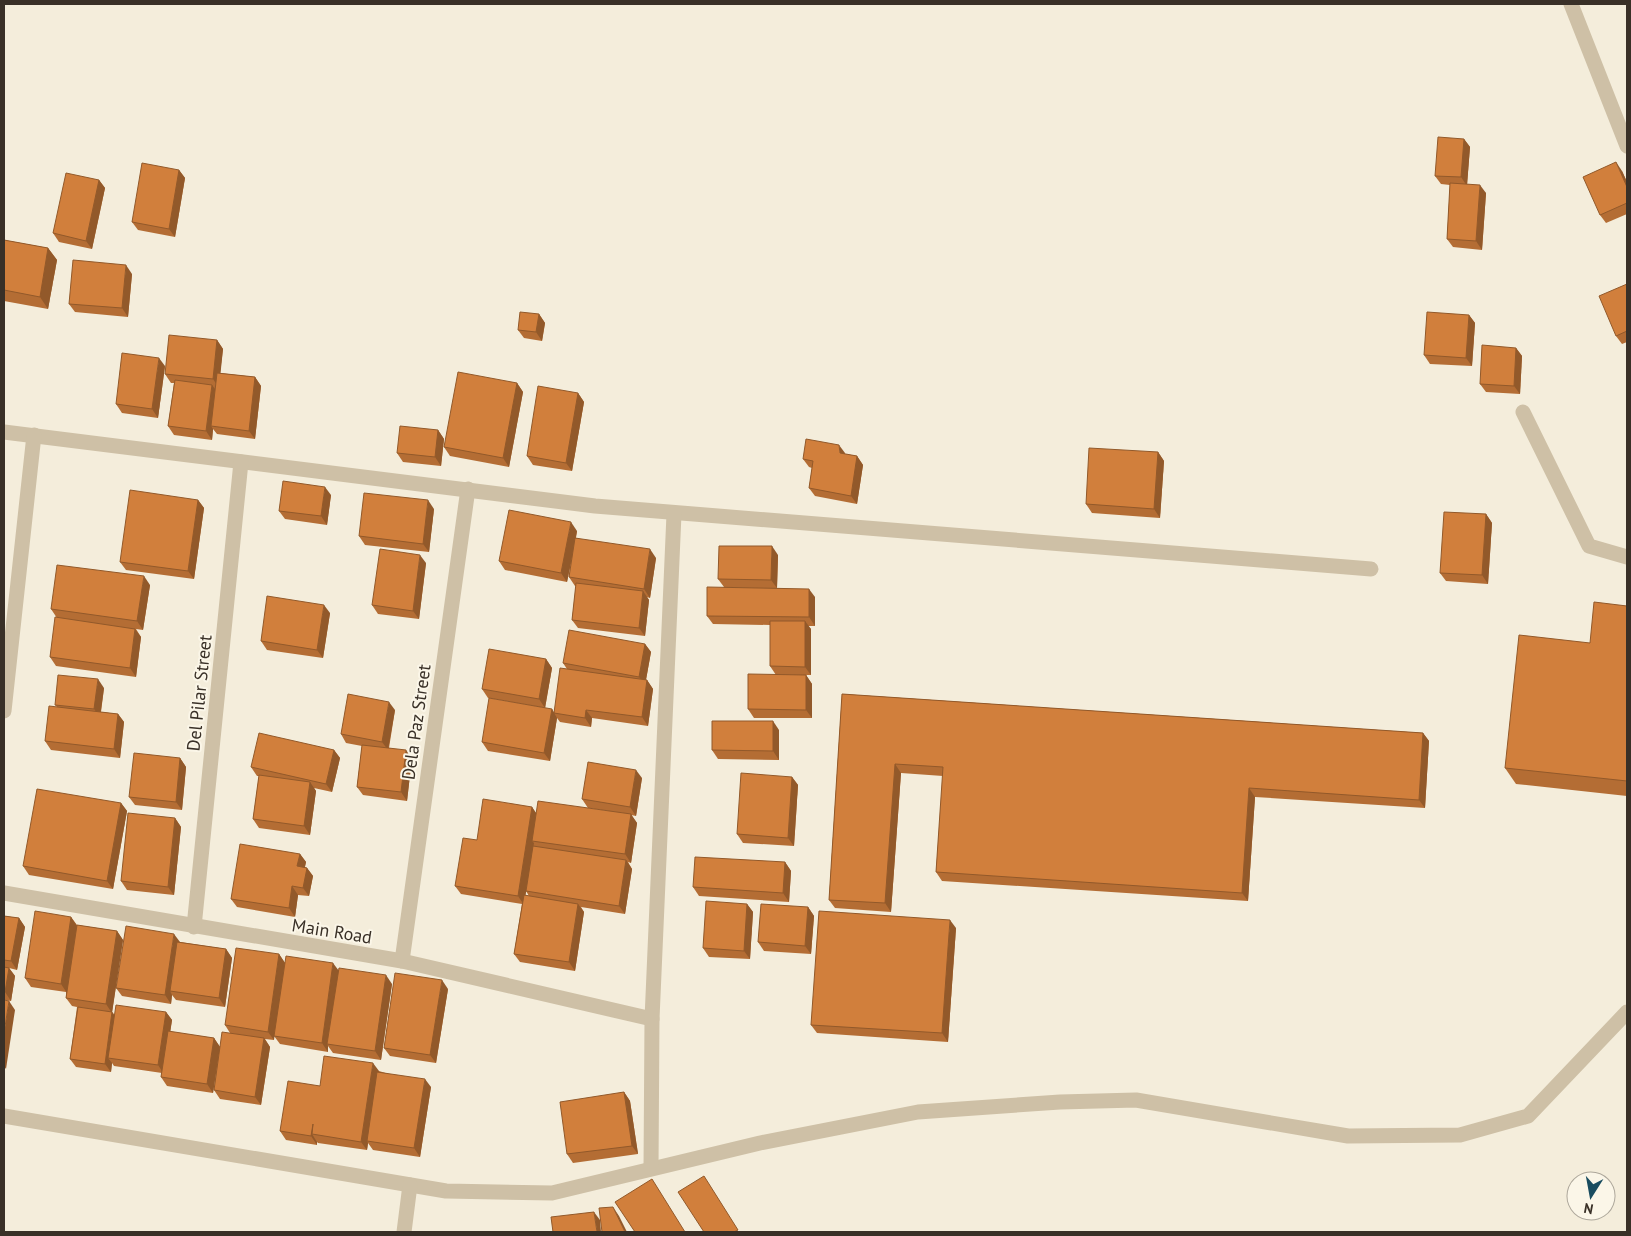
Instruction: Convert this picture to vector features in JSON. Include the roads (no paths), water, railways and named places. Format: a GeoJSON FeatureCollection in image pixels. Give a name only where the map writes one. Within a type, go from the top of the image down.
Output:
{"type":"FeatureCollection","features":[{"type":"Feature","properties":{"kind":"street"},"geometry":{"type":"LineString","coordinates":[[1571,4],[1627,146]]}},
{"type":"Feature","properties":{"kind":"street"},"geometry":{"type":"LineString","coordinates":[[1522,412],[1589,546],[1627,557]]}},
{"type":"Feature","properties":{"kind":"street"},"geometry":{"type":"LineString","coordinates":[[4,432],[595,506],[674,514],[1371,569]]}},
{"type":"Feature","properties":{"kind":"street"},"geometry":{"type":"LineString","coordinates":[[4,712],[34,435]]}},
{"type":"Feature","properties":{"kind":"street","name":"Del Pilar Street"},"geometry":{"type":"LineString","coordinates":[[194,927],[241,462]]}},
{"type":"Feature","properties":{"kind":"street","name":"Dela Paz Street"},"geometry":{"type":"LineString","coordinates":[[402,961],[468,489]]}},
{"type":"Feature","properties":{"kind":"street"},"geometry":{"type":"LineString","coordinates":[[651,1168],[652,1019],[674,514]]}},
{"type":"Feature","properties":{"kind":"street","name":"Main Road"},"geometry":{"type":"LineString","coordinates":[[4,893],[194,927],[402,961],[652,1019]]}},
{"type":"Feature","properties":{"kind":"street"},"geometry":{"type":"LineString","coordinates":[[4,1116],[446,1190],[552,1193],[760,1143],[918,1112],[1060,1102],[1136,1100],[1348,1136],[1460,1135],[1528,1116],[1627,1012]]}},
{"type":"Feature","properties":{"kind":"street"},"geometry":{"type":"LineString","coordinates":[[404,1232],[410,1184]]}}]}
